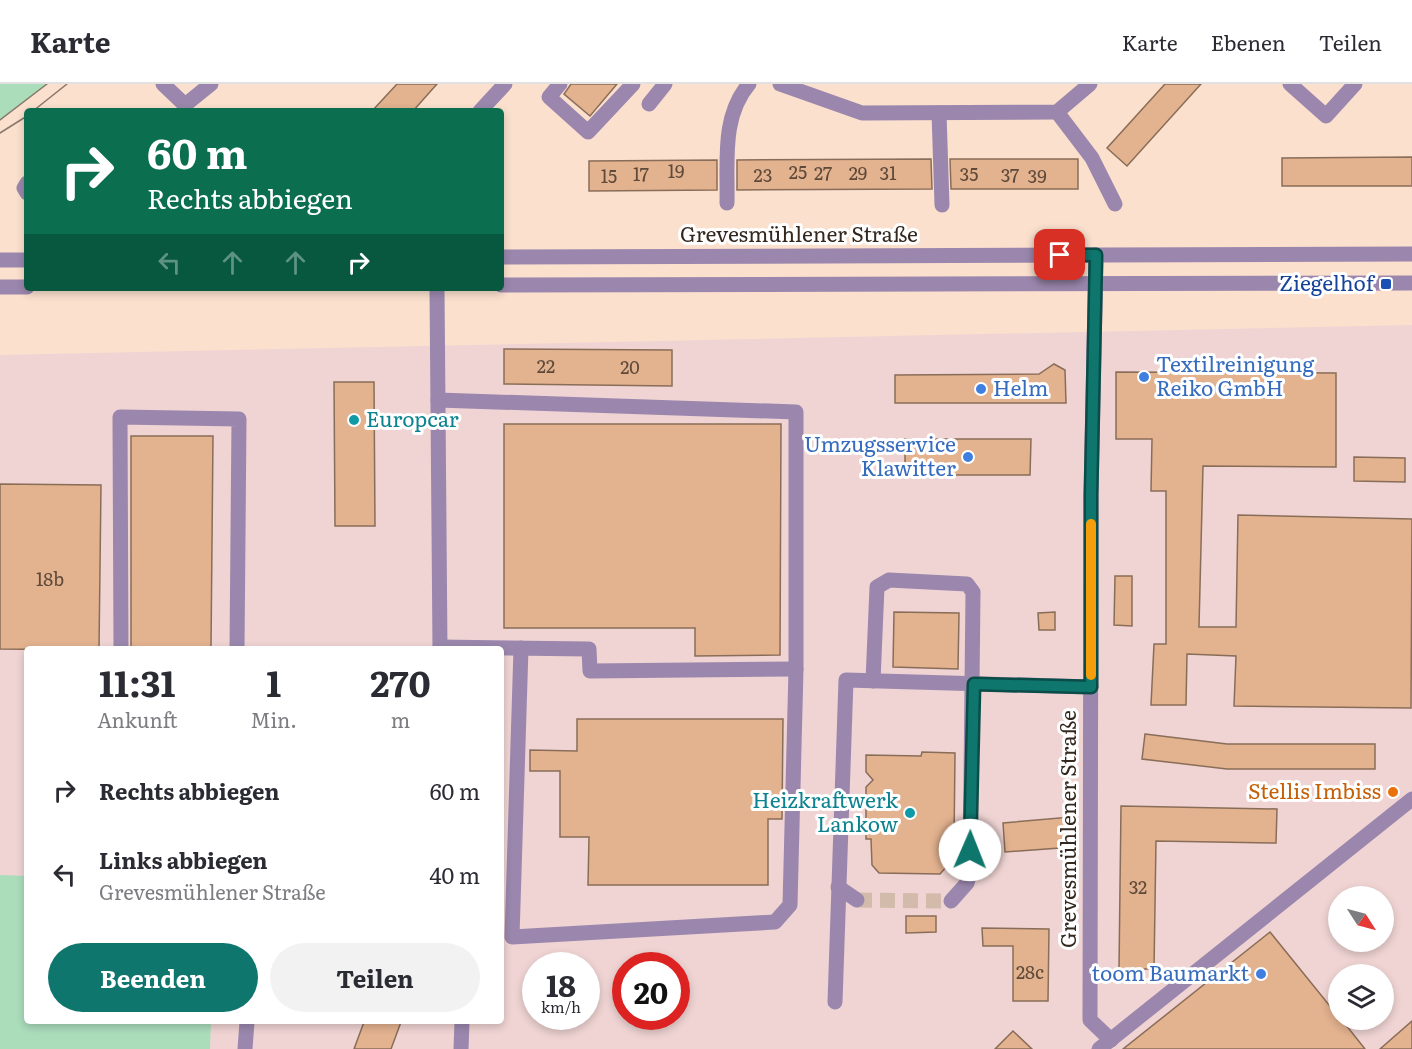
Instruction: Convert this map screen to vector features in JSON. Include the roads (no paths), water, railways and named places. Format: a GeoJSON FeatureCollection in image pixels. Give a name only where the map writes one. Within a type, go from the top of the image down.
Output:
{"type":"FeatureCollection","features":[{"type":"Feature","properties":{"kind":"street"},"geometry":{"type":"LineString","coordinates":[[163,84],[185,105],[211,84]]}},
{"type":"Feature","properties":{"kind":"street"},"geometry":{"type":"LineString","coordinates":[[483,108],[505,84]]}},
{"type":"Feature","properties":{"kind":"street"},"geometry":{"type":"LineString","coordinates":[[560,84],[549,97],[588,132],[633,84]]}},
{"type":"Feature","properties":{"kind":"street"},"geometry":{"type":"LineString","coordinates":[[649,104],[665,84]]}},
{"type":"Feature","properties":{"kind":"street"},"geometry":{"type":"LineString","coordinates":[[727,203],[729,122],[739,96],[749,84]]}},
{"type":"Feature","properties":{"kind":"street"},"geometry":{"type":"LineString","coordinates":[[780,84],[862,113],[1057,112],[1090,84]]}},
{"type":"Feature","properties":{"kind":"street"},"geometry":{"type":"LineString","coordinates":[[1290,84],[1326,116],[1354,84]]}},
{"type":"Feature","properties":{"kind":"street"},"geometry":{"type":"LineString","coordinates":[[1057,112],[1092,158],[1115,204]]}},
{"type":"Feature","properties":{"kind":"street"},"geometry":{"type":"LineString","coordinates":[[939,113],[942,205]]}},
{"type":"Feature","properties":{"kind":"street","name":"Grevesmühlener Straße"},"geometry":{"type":"LineString","coordinates":[[504,257],[1412,254]]}},
{"type":"Feature","properties":{"kind":"street","name":"Grevesmühlener Straße"},"geometry":{"type":"LineString","coordinates":[[1096,255],[1090,1020],[1105,1044]]}},
{"type":"Feature","properties":{"kind":"street"},"geometry":{"type":"LineString","coordinates":[[0,260],[24,260]]}},
{"type":"Feature","properties":{"kind":"street"},"geometry":{"type":"LineString","coordinates":[[504,285],[1412,284]]}},
{"type":"Feature","properties":{"kind":"street"},"geometry":{"type":"LineString","coordinates":[[0,287],[24,287]]}},
{"type":"Feature","properties":{"kind":"street"},"geometry":{"type":"LineString","coordinates":[[437,291],[440,646]]}},
{"type":"Feature","properties":{"kind":"street"},"geometry":{"type":"LineString","coordinates":[[438,400],[796,412],[796,669],[790,906],[775,922],[512,937],[521,648]]}},
{"type":"Feature","properties":{"kind":"street"},"geometry":{"type":"LineString","coordinates":[[121,646],[120,417],[239,419],[237,646]]}},
{"type":"Feature","properties":{"kind":"street"},"geometry":{"type":"LineString","coordinates":[[873,681],[877,587],[889,580],[967,584],[973,592],[974,684],[970,873],[967,883],[951,901]]}},
{"type":"Feature","properties":{"kind":"street"},"geometry":{"type":"LineString","coordinates":[[504,648],[589,649],[590,671],[796,669]]}},
{"type":"Feature","properties":{"kind":"street"},"geometry":{"type":"LineString","coordinates":[[836,1002],[846,680],[1091,687]]}},
{"type":"Feature","properties":{"kind":"street"},"geometry":{"type":"LineString","coordinates":[[1105,1044],[1412,799]]}},
{"type":"Feature","properties":{"kind":"street"},"geometry":{"type":"LineString","coordinates":[[838,887],[857,900]]}},
{"type":"Feature","properties":{"kind":"street"},"geometry":{"type":"LineString","coordinates":[[245,1049],[248,1024]]}},
{"type":"Feature","properties":{"kind":"street"},"geometry":{"type":"LineString","coordinates":[[461,1049],[462,1024]]}},
{"type":"Feature","properties":{"kind":"tunnel"},"geometry":{"type":"LineString","coordinates":[[857,900],[951,901]]}},
{"type":"Feature","properties":{"kind":"tram line"},"geometry":{"type":"LineString","coordinates":[[0,120],[47,84]]}},
{"type":"Feature","properties":{"kind":"tram line"},"geometry":{"type":"LineString","coordinates":[[37,108],[67,84]]}},
{"type":"Feature","properties":{"kind":"tram line"},"geometry":{"type":"LineString","coordinates":[[0,133],[24,118]]}},
{"type":"Feature","properties":{"kind":"place","name":"Ziegelhof"},"geometry":{"type":"Point","coordinates":[1386,284]}},
{"type":"Feature","properties":{"kind":"place","name":"Textilreinigung Reiko GmbH"},"geometry":{"type":"Point","coordinates":[1144,377]}},
{"type":"Feature","properties":{"kind":"place","name":"Helm"},"geometry":{"type":"Point","coordinates":[981,389]}},
{"type":"Feature","properties":{"kind":"place","name":"Europcar"},"geometry":{"type":"Point","coordinates":[354,420]}},
{"type":"Feature","properties":{"kind":"place","name":"Umzugsservice Klawitter"},"geometry":{"type":"Point","coordinates":[968,457]}},
{"type":"Feature","properties":{"kind":"place","name":"Stellis Imbiss"},"geometry":{"type":"Point","coordinates":[1393,792]}},
{"type":"Feature","properties":{"kind":"place","name":"Heizkraftwerk Lankow"},"geometry":{"type":"Point","coordinates":[910,813]}},
{"type":"Feature","properties":{"kind":"place","name":"toom Baumarkt"},"geometry":{"type":"Point","coordinates":[1261,974]}}]}
